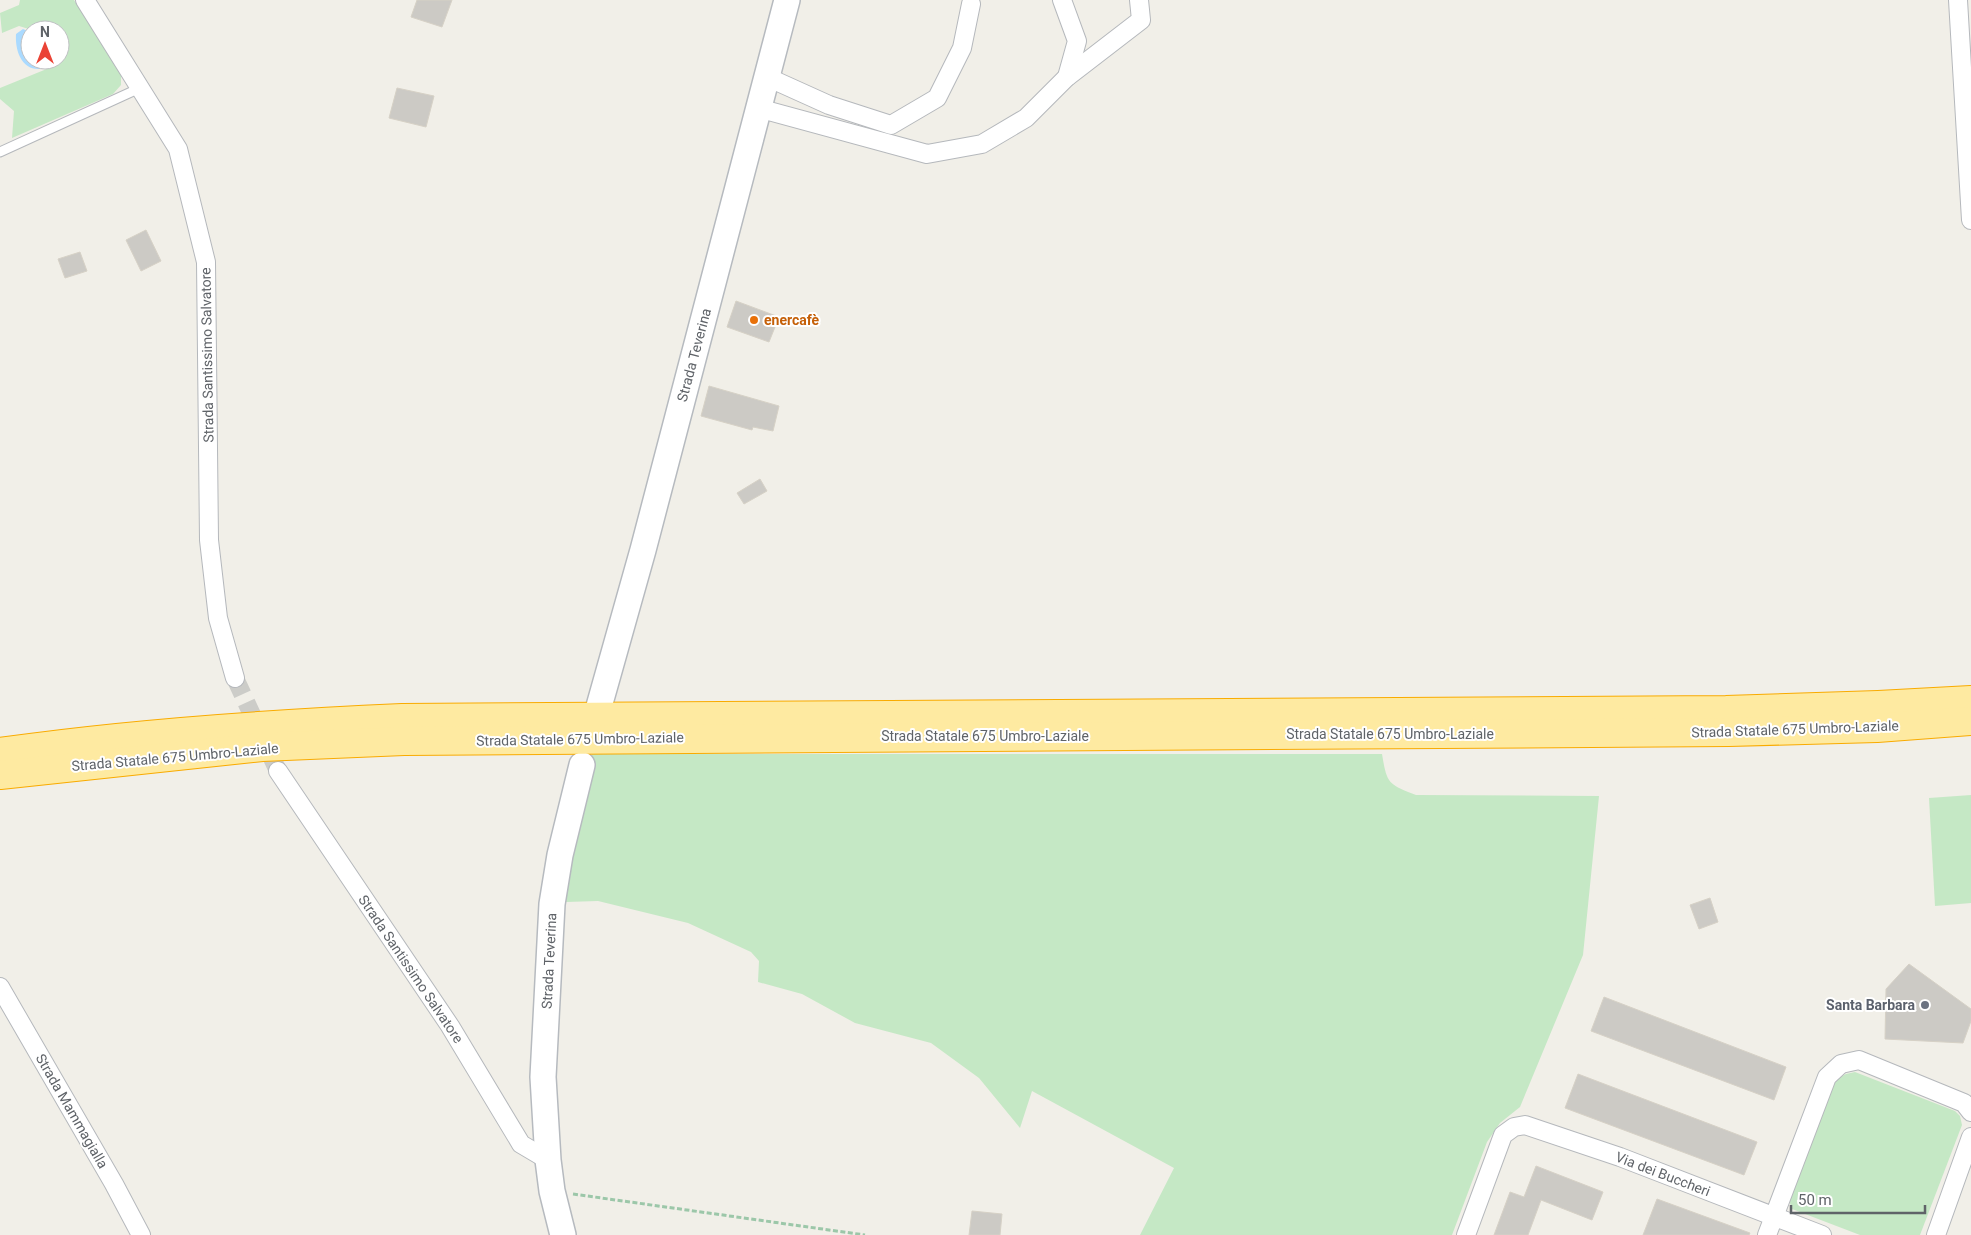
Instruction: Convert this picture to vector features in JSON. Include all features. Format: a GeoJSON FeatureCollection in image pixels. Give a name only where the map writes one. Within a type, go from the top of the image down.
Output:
{"type":"FeatureCollection","features":[{"type":"Feature","properties":{"kind":"highway","name":"Strada Statale 675 Umbro-Laziale"},"geometry":{"type":"LineString","coordinates":[[0,752],[114,737],[262,724],[402,718],[1726,710],[1971,700]]}},
{"type":"Feature","properties":{"kind":"highway","name":"Strada Statale 675 Umbro-Laziale"},"geometry":{"type":"LineString","coordinates":[[0,775],[262,748],[404,741],[1719,732],[1877,728],[1971,721]]}},
{"type":"Feature","properties":{"kind":"main road","name":"Strada Teverina"},"geometry":{"type":"LineString","coordinates":[[598,710],[643,550],[787,0]]}},
{"type":"Feature","properties":{"kind":"main road","name":"Strada Teverina"},"geometry":{"type":"LineString","coordinates":[[563,1235],[552,1191],[548,1160],[543,1077],[552,904],[560,855],[582,765]]}},
{"type":"Feature","properties":{"kind":"street","name":"Strada Santissimo Salvatore"},"geometry":{"type":"LineString","coordinates":[[85,0],[178,150],[206,262],[209,540],[218,618],[235,678]]}},
{"type":"Feature","properties":{"kind":"street"},"geometry":{"type":"LineString","coordinates":[[1062,0],[1077,41],[1067,78]]}},
{"type":"Feature","properties":{"kind":"street"},"geometry":{"type":"LineString","coordinates":[[758,108],[926,154],[982,144],[1026,118],[1067,78],[1141,20],[1138,0]]}},
{"type":"Feature","properties":{"kind":"street"},"geometry":{"type":"LineString","coordinates":[[1958,0],[1971,220]]}},
{"type":"Feature","properties":{"kind":"street"},"geometry":{"type":"LineString","coordinates":[[767,78],[829,105],[891,125],[937,98],[962,48],[971,4]]}},
{"type":"Feature","properties":{"kind":"street","name":"Strada Santissimo Salvatore"},"geometry":{"type":"LineString","coordinates":[[278,771],[450,1026],[521,1144],[548,1160]]}},
{"type":"Feature","properties":{"kind":"street","name":"Strada Mammagialla"},"geometry":{"type":"LineString","coordinates":[[0,987],[114,1184],[141,1235]]}},
{"type":"Feature","properties":{"kind":"street"},"geometry":{"type":"LineString","coordinates":[[1766,1235],[1827,1077],[1841,1064],[1859,1060],[1964,1103],[1971,1112]]}},
{"type":"Feature","properties":{"kind":"street","name":"Via dei Buccheri"},"geometry":{"type":"LineString","coordinates":[[1466,1235],[1503,1135],[1514,1127],[1525,1125],[1620,1157],[1822,1235]]}},
{"type":"Feature","properties":{"kind":"street"},"geometry":{"type":"LineString","coordinates":[[1936,1235],[1971,1137]]}},
{"type":"Feature","properties":{"kind":"lane"},"geometry":{"type":"LineString","coordinates":[[0,152],[140,88]]}},
{"type":"Feature","properties":{"kind":"path"},"geometry":{"type":"LineString","coordinates":[[552,1191],[865,1235]]}},
{"type":"Feature","properties":{"kind":"green space"},"geometry":{"type":"Polygon","coordinates":[[[20,0],[74,0],[121,74],[121,85],[113,94],[12,138],[14,111],[0,99],[0,88],[44,70],[70,70],[70,20],[20,20],[20,26],[2,33],[0,13],[19,5],[20,0]]]}},
{"type":"Feature","properties":{"kind":"green space"},"geometry":{"type":"Polygon","coordinates":[[[592,754],[1382,754],[1385,772],[1390,782],[1416,795],[1599,796],[1583,955],[1520,1107],[1500,1123],[1487,1142],[1452,1235],[1140,1235],[1174,1168],[1032,1091],[1020,1128],[979,1078],[931,1043],[855,1023],[802,994],[758,982],[759,961],[751,952],[688,923],[598,901],[566,902],[570,864],[592,754]]]}},
{"type":"Feature","properties":{"kind":"green space"},"geometry":{"type":"Polygon","coordinates":[[[1971,795],[1971,903],[1935,906],[1929,798],[1971,795]]]}},
{"type":"Feature","properties":{"kind":"green space"},"geometry":{"type":"Polygon","coordinates":[[[1855,1072],[1955,1111],[1960,1116],[1962,1125],[1920,1235],[1860,1235],[1792,1209],[1789,1200],[1833,1081],[1846,1074],[1855,1072]]]}},
{"type":"Feature","properties":{"kind":"water"},"geometry":{"type":"Polygon","coordinates":[[[20,31],[20,56],[18,52],[16,34],[20,31]]]}},
{"type":"Feature","properties":{"kind":"building"},"geometry":{"type":"Polygon","coordinates":[[[417,0],[452,0],[442,27],[411,17],[417,0]]]}},
{"type":"Feature","properties":{"kind":"building"},"geometry":{"type":"Polygon","coordinates":[[[397,88],[434,96],[426,127],[389,118],[397,88]]]}},
{"type":"Feature","properties":{"kind":"building"},"geometry":{"type":"Polygon","coordinates":[[[146,230],[161,261],[141,271],[126,240],[146,230]]]}},
{"type":"Feature","properties":{"kind":"building"},"geometry":{"type":"Polygon","coordinates":[[[80,252],[87,271],[65,278],[58,259],[80,252]]]}},
{"type":"Feature","properties":{"kind":"building"},"geometry":{"type":"Polygon","coordinates":[[[736,301],[779,317],[769,342],[727,327],[736,301]]]}},
{"type":"Feature","properties":{"kind":"building"},"geometry":{"type":"Polygon","coordinates":[[[709,386],[779,406],[773,431],[753,427],[752,430],[701,416],[709,386]]]}},
{"type":"Feature","properties":{"kind":"building"},"geometry":{"type":"Polygon","coordinates":[[[760,479],[767,491],[744,504],[737,493],[760,479]]]}},
{"type":"Feature","properties":{"kind":"building"},"geometry":{"type":"Polygon","coordinates":[[[1710,898],[1718,922],[1699,929],[1690,905],[1710,898]]]}},
{"type":"Feature","properties":{"kind":"building","name":"Santa Barbara"},"geometry":{"type":"Polygon","coordinates":[[[1909,964],[1971,1009],[1971,1021],[1963,1043],[1885,1039],[1886,989],[1909,964]]]}},
{"type":"Feature","properties":{"kind":"building"},"geometry":{"type":"Polygon","coordinates":[[[1604,997],[1786,1067],[1774,1100],[1591,1031],[1604,997]]]}},
{"type":"Feature","properties":{"kind":"building"},"geometry":{"type":"Polygon","coordinates":[[[1578,1074],[1757,1142],[1744,1175],[1565,1108],[1578,1074]]]}},
{"type":"Feature","properties":{"kind":"building"},"geometry":{"type":"Polygon","coordinates":[[[1536,1166],[1603,1192],[1592,1220],[1541,1200],[1528,1235],[1494,1235],[1510,1192],[1524,1197],[1536,1166]]]}},
{"type":"Feature","properties":{"kind":"building"},"geometry":{"type":"Polygon","coordinates":[[[1657,1199],[1750,1233],[1749,1235],[1643,1235],[1657,1199]]]}},
{"type":"Feature","properties":{"kind":"building"},"geometry":{"type":"Polygon","coordinates":[[[972,1211],[1002,1214],[1000,1235],[969,1235],[972,1211]]]}},
{"type":"Feature","properties":{"kind":"tunnel"},"geometry":{"type":"LineString","coordinates":[[235,678],[278,771]]}},
{"type":"Feature","properties":{"kind":"place","name":"enercafè"},"geometry":{"type":"Point","coordinates":[754,320]}},
{"type":"Feature","properties":{"kind":"place","name":"Santa Barbara"},"geometry":{"type":"Point","coordinates":[1925,1005]}}]}
